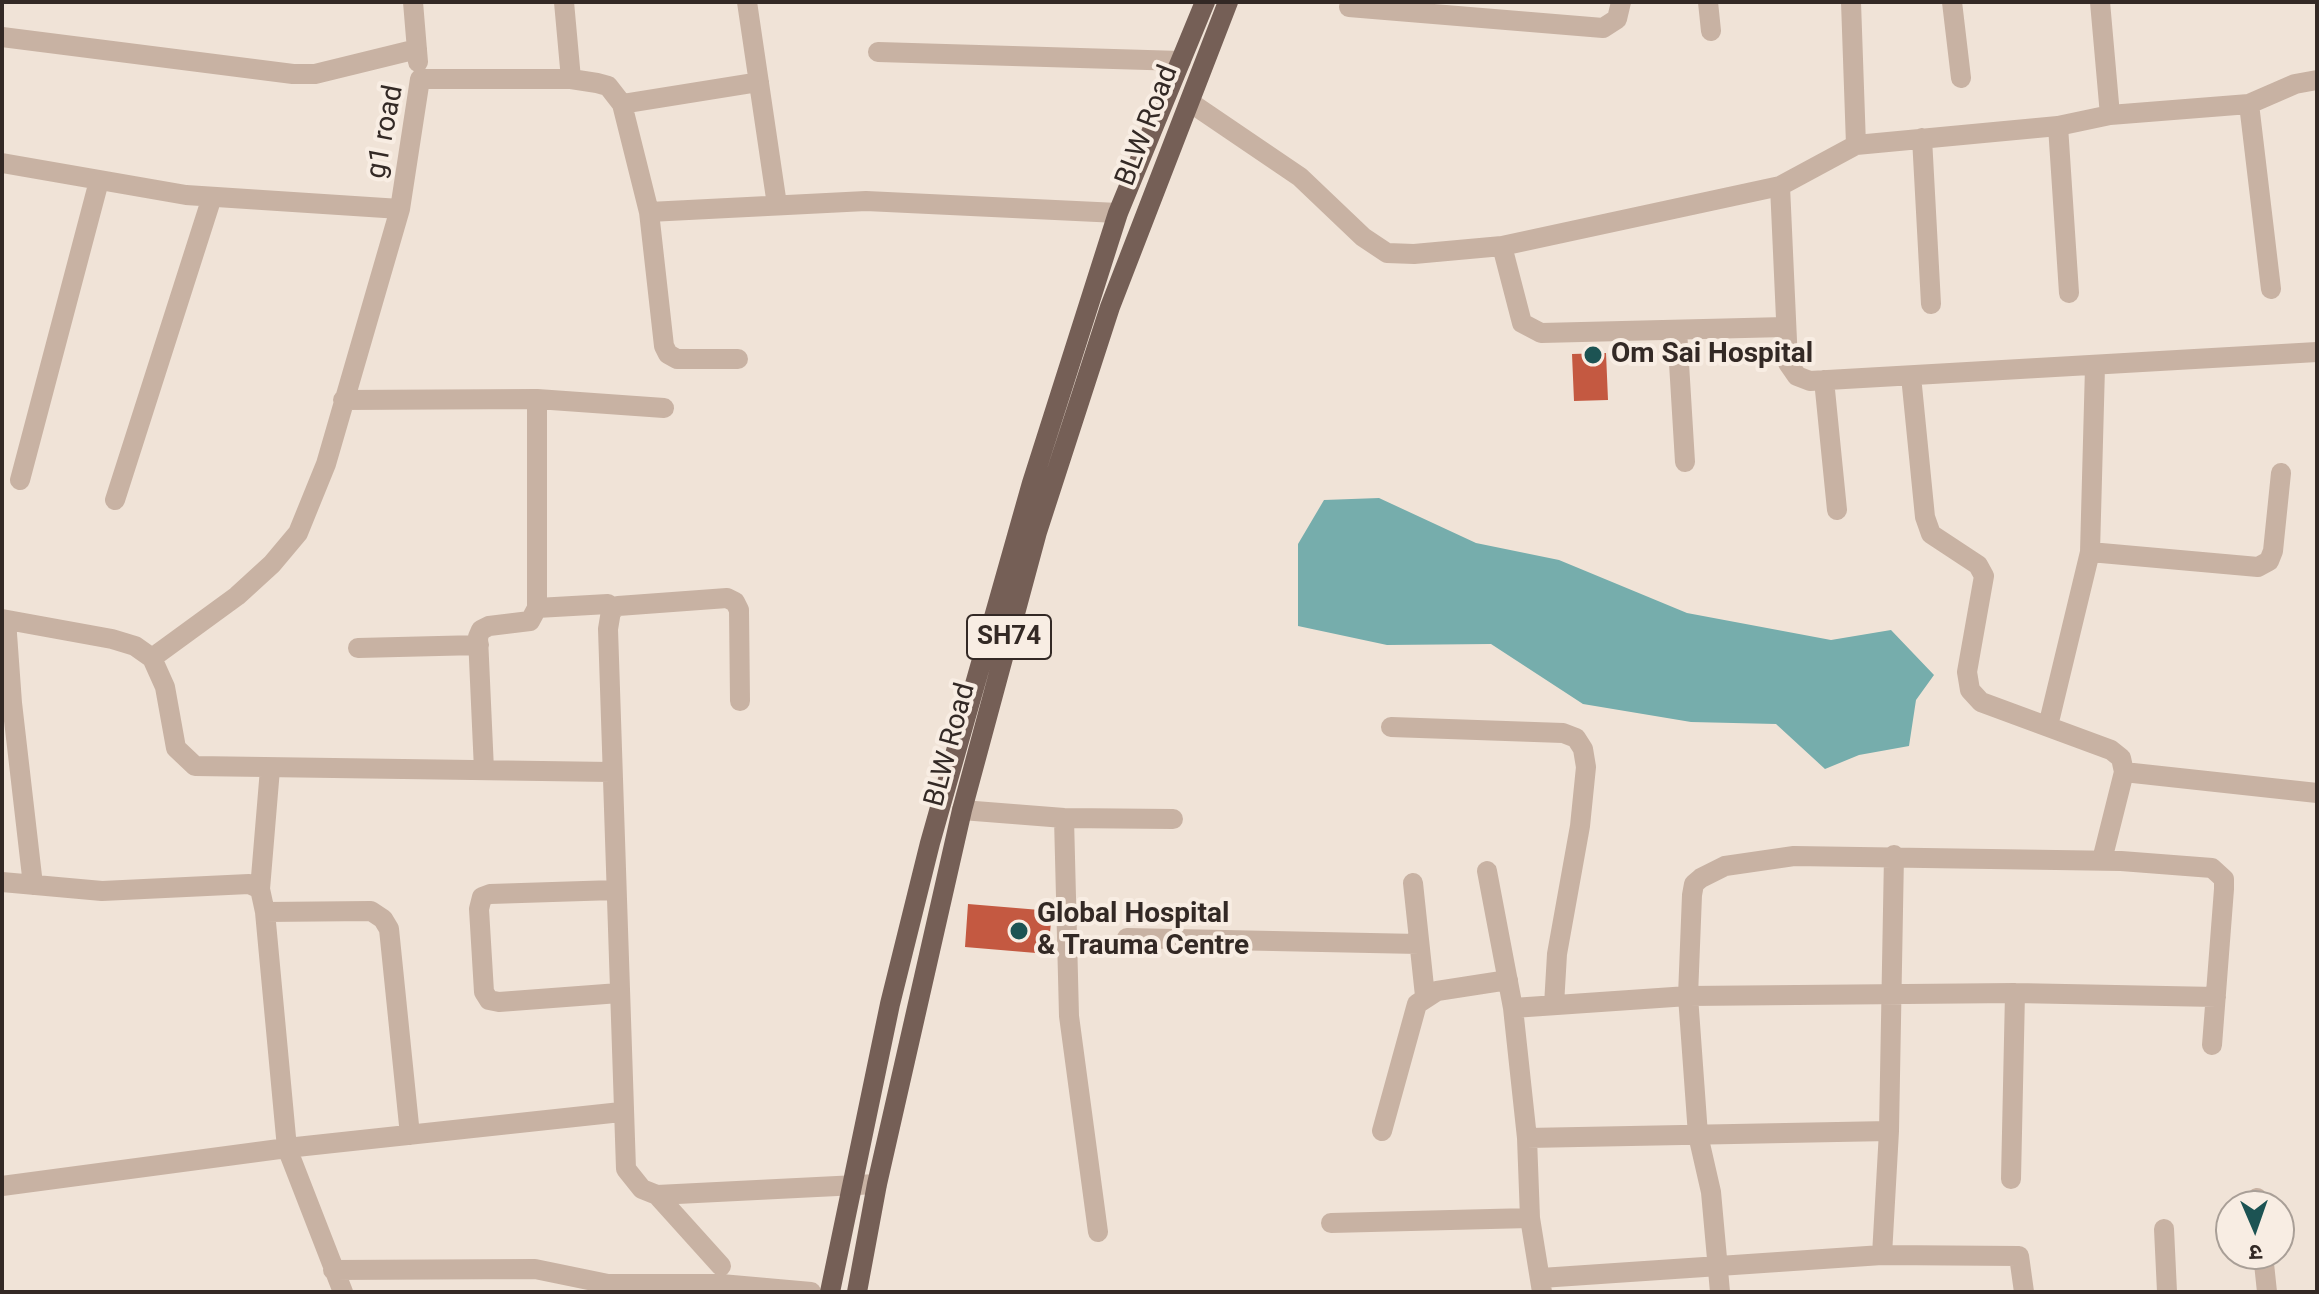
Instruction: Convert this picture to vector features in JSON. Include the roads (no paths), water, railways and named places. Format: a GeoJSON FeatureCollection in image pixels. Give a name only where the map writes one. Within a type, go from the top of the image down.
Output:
{"type":"FeatureCollection","features":[{"type":"Feature","properties":{"kind":"main road","name":"BLW Road"},"geometry":{"type":"LineString","coordinates":[[857,1292],[877,1184],[962,810],[1037,532],[1110,307],[1183,114],[1191,103],[1202,62],[1228,2]]}},
{"type":"Feature","properties":{"kind":"main road"},"geometry":{"type":"LineString","coordinates":[[1202,9],[1219,24]]}},
{"type":"Feature","properties":{"kind":"main road","name":"SH74"},"geometry":{"type":"LineString","coordinates":[[830,1292],[890,1004],[930,843],[1032,483],[1118,213],[1202,9]]}},
{"type":"Feature","properties":{"kind":"main road"},"geometry":{"type":"LineString","coordinates":[[1129,187],[1151,196]]}},
{"type":"Feature","properties":{"kind":"street"},"geometry":{"type":"LineString","coordinates":[[413,2],[420,79]]}},
{"type":"Feature","properties":{"kind":"street"},"geometry":{"type":"LineString","coordinates":[[564,2],[571,79]]}},
{"type":"Feature","properties":{"kind":"street"},"geometry":{"type":"LineString","coordinates":[[747,2],[777,205]]}},
{"type":"Feature","properties":{"kind":"street"},"geometry":{"type":"LineString","coordinates":[[1349,7],[1603,28],[1617,19],[1621,2]]}},
{"type":"Feature","properties":{"kind":"street"},"geometry":{"type":"LineString","coordinates":[[1708,2],[1711,31]]}},
{"type":"Feature","properties":{"kind":"street"},"geometry":{"type":"LineString","coordinates":[[1851,2],[1856,145]]}},
{"type":"Feature","properties":{"kind":"street"},"geometry":{"type":"LineString","coordinates":[[1952,2],[1961,78]]}},
{"type":"Feature","properties":{"kind":"street"},"geometry":{"type":"LineString","coordinates":[[2100,2],[2110,115]]}},
{"type":"Feature","properties":{"kind":"street"},"geometry":{"type":"LineString","coordinates":[[2,37],[293,74],[315,74],[417,49]]}},
{"type":"Feature","properties":{"kind":"street"},"geometry":{"type":"LineString","coordinates":[[878,52],[1181,61]]}},
{"type":"Feature","properties":{"kind":"street","name":"g1 road"},"geometry":{"type":"LineString","coordinates":[[2,163],[212,197],[400,209],[420,79],[571,79],[608,86],[622,104]]}},
{"type":"Feature","properties":{"kind":"street"},"geometry":{"type":"LineString","coordinates":[[1191,103],[1300,177],[1363,237],[1387,253],[1502,246],[1780,186],[1856,145],[2058,126],[2110,115],[2249,104],[2295,84],[2317,80]]}},
{"type":"Feature","properties":{"kind":"street"},"geometry":{"type":"LineString","coordinates":[[738,359],[677,359],[668,354],[664,346],[649,212],[622,104],[759,82]]}},
{"type":"Feature","properties":{"kind":"street"},"geometry":{"type":"LineString","coordinates":[[2249,104],[2271,289]]}},
{"type":"Feature","properties":{"kind":"street"},"geometry":{"type":"LineString","coordinates":[[2058,126],[2069,293]]}},
{"type":"Feature","properties":{"kind":"street"},"geometry":{"type":"LineString","coordinates":[[1922,138],[1931,304]]}},
{"type":"Feature","properties":{"kind":"street"},"geometry":{"type":"LineString","coordinates":[[20,480],[99,181]]}},
{"type":"Feature","properties":{"kind":"street"},"geometry":{"type":"LineString","coordinates":[[1780,186],[1788,363],[1797,376],[1810,381],[2317,352]]}},
{"type":"Feature","properties":{"kind":"street"},"geometry":{"type":"LineString","coordinates":[[115,500],[212,197]]}},
{"type":"Feature","properties":{"kind":"street"},"geometry":{"type":"LineString","coordinates":[[649,212],[866,201],[1118,213]]}},
{"type":"Feature","properties":{"kind":"street"},"geometry":{"type":"LineString","coordinates":[[152,658],[237,596],[272,564],[298,533],[321,477],[400,209]]}},
{"type":"Feature","properties":{"kind":"street"},"geometry":{"type":"LineString","coordinates":[[1502,246],[1522,323],[1541,333],[1785,327]]}},
{"type":"Feature","properties":{"kind":"street"},"geometry":{"type":"LineString","coordinates":[[1677,330],[1685,462]]}},
{"type":"Feature","properties":{"kind":"street"},"geometry":{"type":"LineString","coordinates":[[2048,726],[2090,552],[2095,367]]}},
{"type":"Feature","properties":{"kind":"street"},"geometry":{"type":"LineString","coordinates":[[1911,376],[1925,517],[1931,534],[1978,565],[1984,576],[1967,672],[1970,690],[1981,702],[2111,750],[2121,758],[2124,772],[2102,860]]}},
{"type":"Feature","properties":{"kind":"street"},"geometry":{"type":"LineString","coordinates":[[1824,380],[1837,510]]}},
{"type":"Feature","properties":{"kind":"street"},"geometry":{"type":"LineString","coordinates":[[343,400],[537,399],[664,408]]}},
{"type":"Feature","properties":{"kind":"street"},"geometry":{"type":"LineString","coordinates":[[484,770],[481,630],[530,621],[537,608],[537,399]]}},
{"type":"Feature","properties":{"kind":"street"},"geometry":{"type":"LineString","coordinates":[[2090,552],[2258,567],[2269,561],[2273,551],[2281,473]]}},
{"type":"Feature","properties":{"kind":"street"},"geometry":{"type":"LineString","coordinates":[[740,701],[739,610],[735,602],[727,598],[618,606],[611,611],[608,629],[611,772],[621,1112],[626,1169],[642,1189],[657,1195],[877,1184]]}},
{"type":"Feature","properties":{"kind":"street"},"geometry":{"type":"LineString","coordinates":[[537,608],[608,604]]}},
{"type":"Feature","properties":{"kind":"street"},"geometry":{"type":"LineString","coordinates":[[33,885],[4,620],[112,639],[135,646],[152,658],[165,687],[176,748],[195,766],[611,772]]}},
{"type":"Feature","properties":{"kind":"street"},"geometry":{"type":"LineString","coordinates":[[358,648],[479,645]]}},
{"type":"Feature","properties":{"kind":"street"},"geometry":{"type":"LineString","coordinates":[[1391,727],[1563,733],[1576,738],[1583,749],[1586,767],[1580,826],[1557,954],[1554,1005]]}},
{"type":"Feature","properties":{"kind":"street"},"geometry":{"type":"LineString","coordinates":[[270,769],[260,889],[265,912],[287,1148],[343,1292]]}},
{"type":"Feature","properties":{"kind":"street"},"geometry":{"type":"LineString","coordinates":[[2124,772],[2317,793]]}},
{"type":"Feature","properties":{"kind":"street"},"geometry":{"type":"LineString","coordinates":[[962,810],[1064,818],[1173,819]]}},
{"type":"Feature","properties":{"kind":"street"},"geometry":{"type":"LineString","coordinates":[[1064,818],[1069,1016],[1098,1232]]}},
{"type":"Feature","properties":{"kind":"street"},"geometry":{"type":"LineString","coordinates":[[1882,1255],[1889,1131],[1894,855]]}},
{"type":"Feature","properties":{"kind":"street"},"geometry":{"type":"LineString","coordinates":[[1720,1292],[1711,1192],[1698,1135],[1688,996],[1692,895],[1694,884],[1701,878],[1725,866],[1794,856],[2102,860],[2212,868],[2220,873],[2224,889],[2212,1045]]}},
{"type":"Feature","properties":{"kind":"street"},"geometry":{"type":"LineString","coordinates":[[1487,871],[1513,1008],[1527,1138],[1530,1218],[1542,1285],[1720,1266],[1882,1255],[2019,1256],[2024,1292]]}},
{"type":"Feature","properties":{"kind":"street"},"geometry":{"type":"LineString","coordinates":[[2,882],[102,891],[249,884],[260,889]]}},
{"type":"Feature","properties":{"kind":"street"},"geometry":{"type":"LineString","coordinates":[[1413,883],[1425,996]]}},
{"type":"Feature","properties":{"kind":"street"},"geometry":{"type":"LineString","coordinates":[[615,890],[490,894],[482,897],[479,909],[484,992],[489,1000],[499,1002],[619,993]]}},
{"type":"Feature","properties":{"kind":"street"},"geometry":{"type":"LineString","coordinates":[[265,912],[371,911],[383,919],[389,929],[410,1135]]}},
{"type":"Feature","properties":{"kind":"street"},"geometry":{"type":"LineString","coordinates":[[1127,938],[1419,944]]}},
{"type":"Feature","properties":{"kind":"street"},"geometry":{"type":"LineString","coordinates":[[1382,1131],[1417,1004],[1425,996],[1508,980]]}},
{"type":"Feature","properties":{"kind":"street"},"geometry":{"type":"LineString","coordinates":[[1513,1008],[1688,996],[2015,993],[2216,997]]}},
{"type":"Feature","properties":{"kind":"street"},"geometry":{"type":"LineString","coordinates":[[2011,1179],[2015,993]]}},
{"type":"Feature","properties":{"kind":"street"},"geometry":{"type":"LineString","coordinates":[[2,1186],[287,1148],[621,1112]]}},
{"type":"Feature","properties":{"kind":"street"},"geometry":{"type":"LineString","coordinates":[[1527,1138],[1889,1131]]}},
{"type":"Feature","properties":{"kind":"street"},"geometry":{"type":"LineString","coordinates":[[657,1195],[721,1266]]}},
{"type":"Feature","properties":{"kind":"street"},"geometry":{"type":"LineString","coordinates":[[1331,1223],[1530,1218]]}},
{"type":"Feature","properties":{"kind":"street"},"geometry":{"type":"LineString","coordinates":[[2164,1229],[2167,1292]]}},
{"type":"Feature","properties":{"kind":"street"},"geometry":{"type":"LineString","coordinates":[[333,1270],[535,1269],[608,1284],[721,1284],[811,1292]]}},
{"type":"Feature","properties":{"kind":"street"},"geometry":{"type":"LineString","coordinates":[[2265,1270],[2267,1292]]}},
{"type":"Feature","properties":{"kind":"water"},"geometry":{"type":"Polygon","coordinates":[[[1379,498],[1476,543],[1559,560],[1687,613],[1831,640],[1891,630],[1934,675],[1916,700],[1909,746],[1859,755],[1825,769],[1776,724],[1691,722],[1583,704],[1491,644],[1387,645],[1298,626],[1298,544],[1324,500],[1379,498]]]}},
{"type":"Feature","properties":{"kind":"place","name":"Om Sai Hospital"},"geometry":{"type":"Point","coordinates":[1593,355]}},
{"type":"Feature","properties":{"kind":"place","name":"Global Hospital & Trauma Centre"},"geometry":{"type":"Point","coordinates":[1019,931]}}]}
